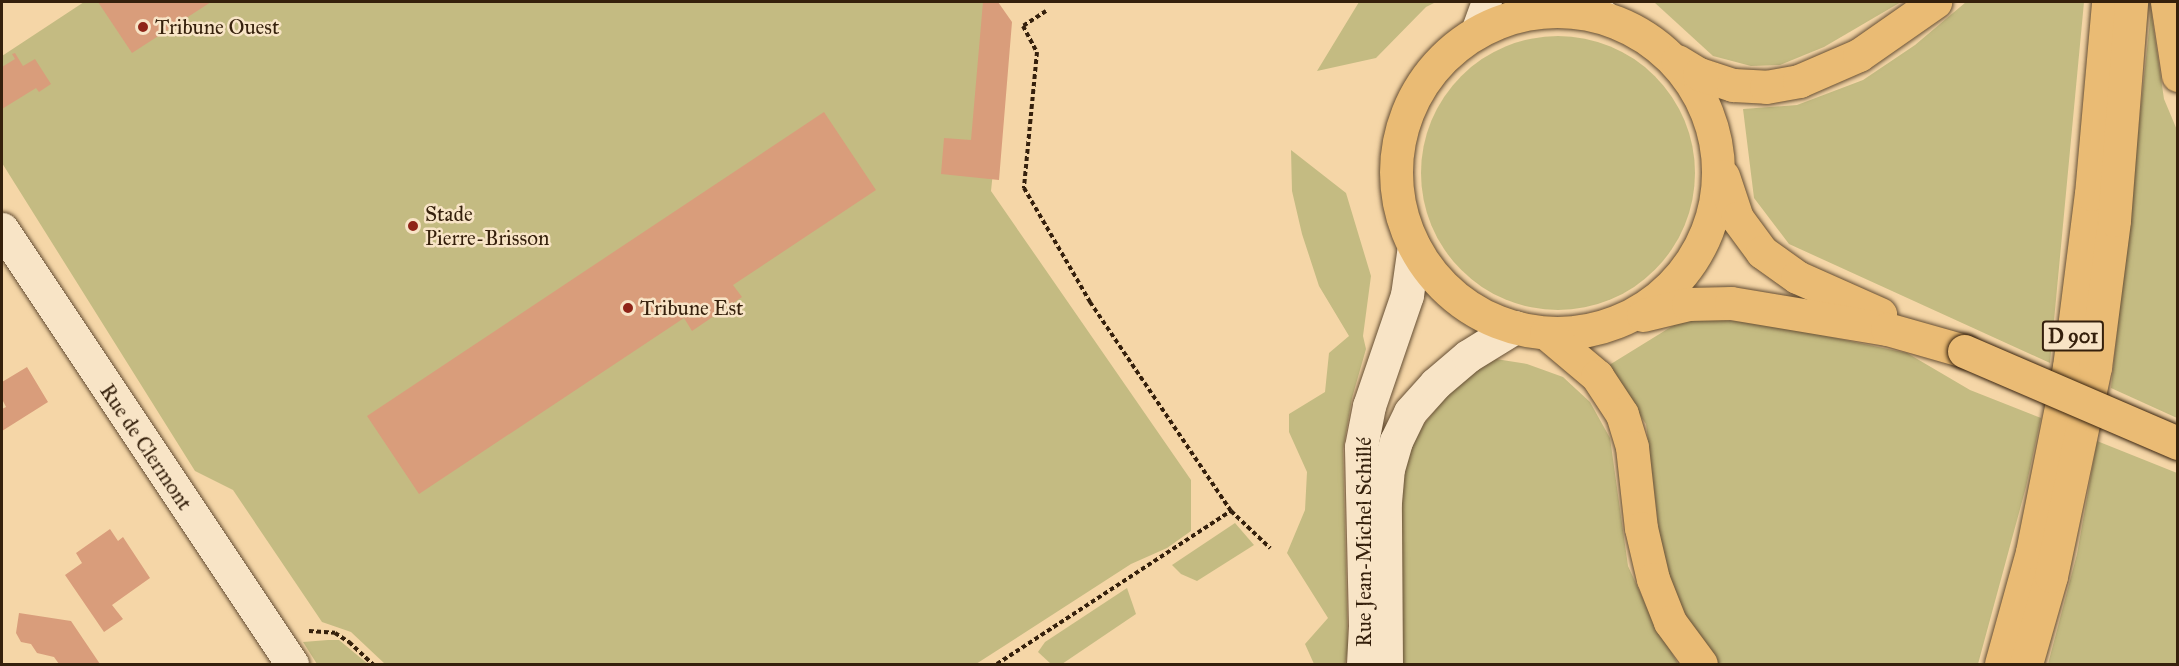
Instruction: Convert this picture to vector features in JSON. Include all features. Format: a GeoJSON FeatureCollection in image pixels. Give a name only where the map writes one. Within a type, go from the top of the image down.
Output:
{"type":"FeatureCollection","features":[{"type":"Feature","properties":{"kind":"main road"},"geometry":{"type":"LineString","coordinates":[[1935,2],[1859,55],[1799,81],[1766,87],[1733,85],[1699,74],[1671,57],[1641,34],[1597,10],[1546,11],[1510,18],[1476,32],[1450,51],[1435,67],[1416,94],[1403,125],[1396,157],[1397,190],[1403,220],[1414,246],[1433,274],[1456,297],[1484,315],[1531,330],[1584,331],[1678,305],[1731,303],[1887,329],[1964,351]]}},
{"type":"Feature","properties":{"kind":"main road","name":"D 901"},"geometry":{"type":"LineString","coordinates":[[2001,664],[2032,552],[2069,367],[2088,215],[2108,2]]}},
{"type":"Feature","properties":{"kind":"main road","name":"D 901"},"geometry":{"type":"LineString","coordinates":[[2025,664],[2051,576],[2095,367],[2115,208],[2131,2]]}},
{"type":"Feature","properties":{"kind":"main road"},"geometry":{"type":"LineString","coordinates":[[2167,2],[2178,75]]}},
{"type":"Feature","properties":{"kind":"main road"},"geometry":{"type":"LineString","coordinates":[[1671,57],[1701,98],[1711,121],[1719,158],[1737,218],[1749,237],[1778,266],[1819,288],[2178,443]]}},
{"type":"Feature","properties":{"kind":"main road"},"geometry":{"type":"LineString","coordinates":[[1620,321],[1643,309],[1664,294],[1696,255],[1715,209],[1719,158]]}},
{"type":"Feature","properties":{"kind":"main road","name":"Rue de Clermont"},"geometry":{"type":"LineString","coordinates":[[2,229],[286,656]]}},
{"type":"Feature","properties":{"kind":"main road","name":"Rue Jean-Michel Schillé"},"geometry":{"type":"LineString","coordinates":[[1363,664],[1365,625],[1361,447],[1369,406],[1407,295],[1414,246]]}},
{"type":"Feature","properties":{"kind":"main road"},"geometry":{"type":"LineString","coordinates":[[1531,330],[1597,376],[1622,414],[1632,447],[1641,528],[1653,579],[1670,622],[1701,664]]}},
{"type":"Feature","properties":{"kind":"main road","name":"Rue Jean-Michel Schillé"},"geometry":{"type":"LineString","coordinates":[[1386,664],[1385,502],[1388,469],[1396,441],[1410,412],[1435,384],[1468,356],[1531,330]]}},
{"type":"Feature","properties":{"kind":"street"},"geometry":{"type":"LineString","coordinates":[[1476,32],[1486,2]]}},
{"type":"Feature","properties":{"kind":"path"},"geometry":{"type":"LineString","coordinates":[[1046,11],[1023,26],[1037,52],[1024,188],[1090,302],[1231,511],[1270,548]]}},
{"type":"Feature","properties":{"kind":"path"},"geometry":{"type":"LineString","coordinates":[[998,664],[1231,511]]}},
{"type":"Feature","properties":{"kind":"path"},"geometry":{"type":"LineString","coordinates":[[286,656],[307,631],[319,630],[335,633],[349,642],[373,664]]}},
{"type":"Feature","properties":{"kind":"shaded area"},"geometry":{"type":"Polygon","coordinates":[[[84,2],[992,2],[1008,26],[991,191],[1191,480],[1191,531],[1167,548],[1131,564],[976,664],[385,664],[351,632],[322,622],[233,490],[195,471],[2,163],[2,56],[84,2]]]}},
{"type":"Feature","properties":{"kind":"shaded area"},"geometry":{"type":"Polygon","coordinates":[[[1359,2],[1436,2],[1426,7],[1376,58],[1317,71],[1359,2]]]}},
{"type":"Feature","properties":{"kind":"shaded area"},"geometry":{"type":"Polygon","coordinates":[[[1654,2],[1901,2],[1824,47],[1780,65],[1751,66],[1713,56],[1654,2]]]}},
{"type":"Feature","properties":{"kind":"shaded area"},"geometry":{"type":"Polygon","coordinates":[[[1966,2],[2084,2],[2050,363],[1789,244],[1754,198],[1743,109],[1797,105],[1863,80],[1915,45],[1966,2]]]}},
{"type":"Feature","properties":{"kind":"shaded area"},"geometry":{"type":"Polygon","coordinates":[[[2151,11],[2164,99],[2177,130],[2177,418],[2111,388],[2151,11]]]}},
{"type":"Feature","properties":{"kind":"shaded area"},"geometry":{"type":"Polygon","coordinates":[[[1558,36],[1598,42],[1634,59],[1655,76],[1672,97],[1689,133],[1695,173],[1689,213],[1672,249],[1655,270],[1634,287],[1598,304],[1558,310],[1518,304],[1482,287],[1461,270],[1444,249],[1427,213],[1421,173],[1427,133],[1444,97],[1461,76],[1482,59],[1518,42],[1558,36]]]}},
{"type":"Feature","properties":{"kind":"shaded area"},"geometry":{"type":"Polygon","coordinates":[[[1291,150],[1346,193],[1371,276],[1363,336],[1366,349],[1352,398],[1343,450],[1348,649],[1345,664],[1314,664],[1305,644],[1328,618],[1287,553],[1305,510],[1307,472],[1289,432],[1289,414],[1325,392],[1329,353],[1349,336],[1319,286],[1302,234],[1292,191],[1291,150]]]}},
{"type":"Feature","properties":{"kind":"shaded area"},"geometry":{"type":"Polygon","coordinates":[[[1687,317],[1768,324],[1907,353],[1970,390],[2041,418],[2026,487],[1978,664],[1714,664],[1692,629],[1663,564],[1646,424],[1606,367],[1687,317]]]}},
{"type":"Feature","properties":{"kind":"shaded area"},"geometry":{"type":"Polygon","coordinates":[[[1496,359],[1527,364],[1563,377],[1590,402],[1610,438],[1628,566],[1649,612],[1678,664],[1396,664],[1402,471],[1420,429],[1458,382],[1496,359]]]}},
{"type":"Feature","properties":{"kind":"shaded area"},"geometry":{"type":"Polygon","coordinates":[[[2097,441],[2177,473],[2177,664],[2048,664],[2077,554],[2097,441]]]}},
{"type":"Feature","properties":{"kind":"shaded area"},"geometry":{"type":"Polygon","coordinates":[[[1235,523],[1254,545],[1197,581],[1181,574],[1172,565],[1235,523]]]}},
{"type":"Feature","properties":{"kind":"shaded area"},"geometry":{"type":"Polygon","coordinates":[[[1127,588],[1136,614],[1062,664],[1051,664],[1038,652],[1045,642],[1127,588]]]}},
{"type":"Feature","properties":{"kind":"shaded area"},"geometry":{"type":"Polygon","coordinates":[[[339,640],[368,664],[317,664],[303,642],[339,640]]]}},
{"type":"Feature","properties":{"kind":"building","name":"Tribune Ouest"},"geometry":{"type":"Polygon","coordinates":[[[98,2],[211,2],[132,53],[98,2]]]}},
{"type":"Feature","properties":{"kind":"building"},"geometry":{"type":"Polygon","coordinates":[[[983,2],[998,2],[1012,22],[999,180],[941,174],[944,138],[971,140],[983,2]]]}},
{"type":"Feature","properties":{"kind":"building"},"geometry":{"type":"Polygon","coordinates":[[[15,53],[23,66],[35,59],[51,84],[39,92],[36,88],[2,109],[2,67],[15,59],[12,54],[15,53]]]}},
{"type":"Feature","properties":{"kind":"building","name":"Tribune Est"},"geometry":{"type":"Polygon","coordinates":[[[824,112],[876,190],[733,285],[742,297],[692,331],[684,318],[419,494],[367,416],[824,112]]]}},
{"type":"Feature","properties":{"kind":"building"},"geometry":{"type":"Polygon","coordinates":[[[27,367],[48,402],[2,431],[2,409],[6,407],[2,399],[2,382],[27,367]]]}},
{"type":"Feature","properties":{"kind":"building"},"geometry":{"type":"Polygon","coordinates":[[[110,529],[118,541],[123,537],[150,578],[112,605],[123,619],[104,632],[65,575],[82,563],[76,553],[110,529]]]}},
{"type":"Feature","properties":{"kind":"building"},"geometry":{"type":"Polygon","coordinates":[[[19,613],[71,621],[100,664],[59,664],[54,657],[37,653],[31,644],[21,642],[16,633],[19,613]]]}},
{"type":"Feature","properties":{"kind":"place","name":"Tribune Ouest"},"geometry":{"type":"Point","coordinates":[143,27]}},
{"type":"Feature","properties":{"kind":"place","name":"Stade Pierre-Brisson"},"geometry":{"type":"Point","coordinates":[413,226]}},
{"type":"Feature","properties":{"kind":"place","name":"Tribune Est"},"geometry":{"type":"Point","coordinates":[628,308]}}]}
